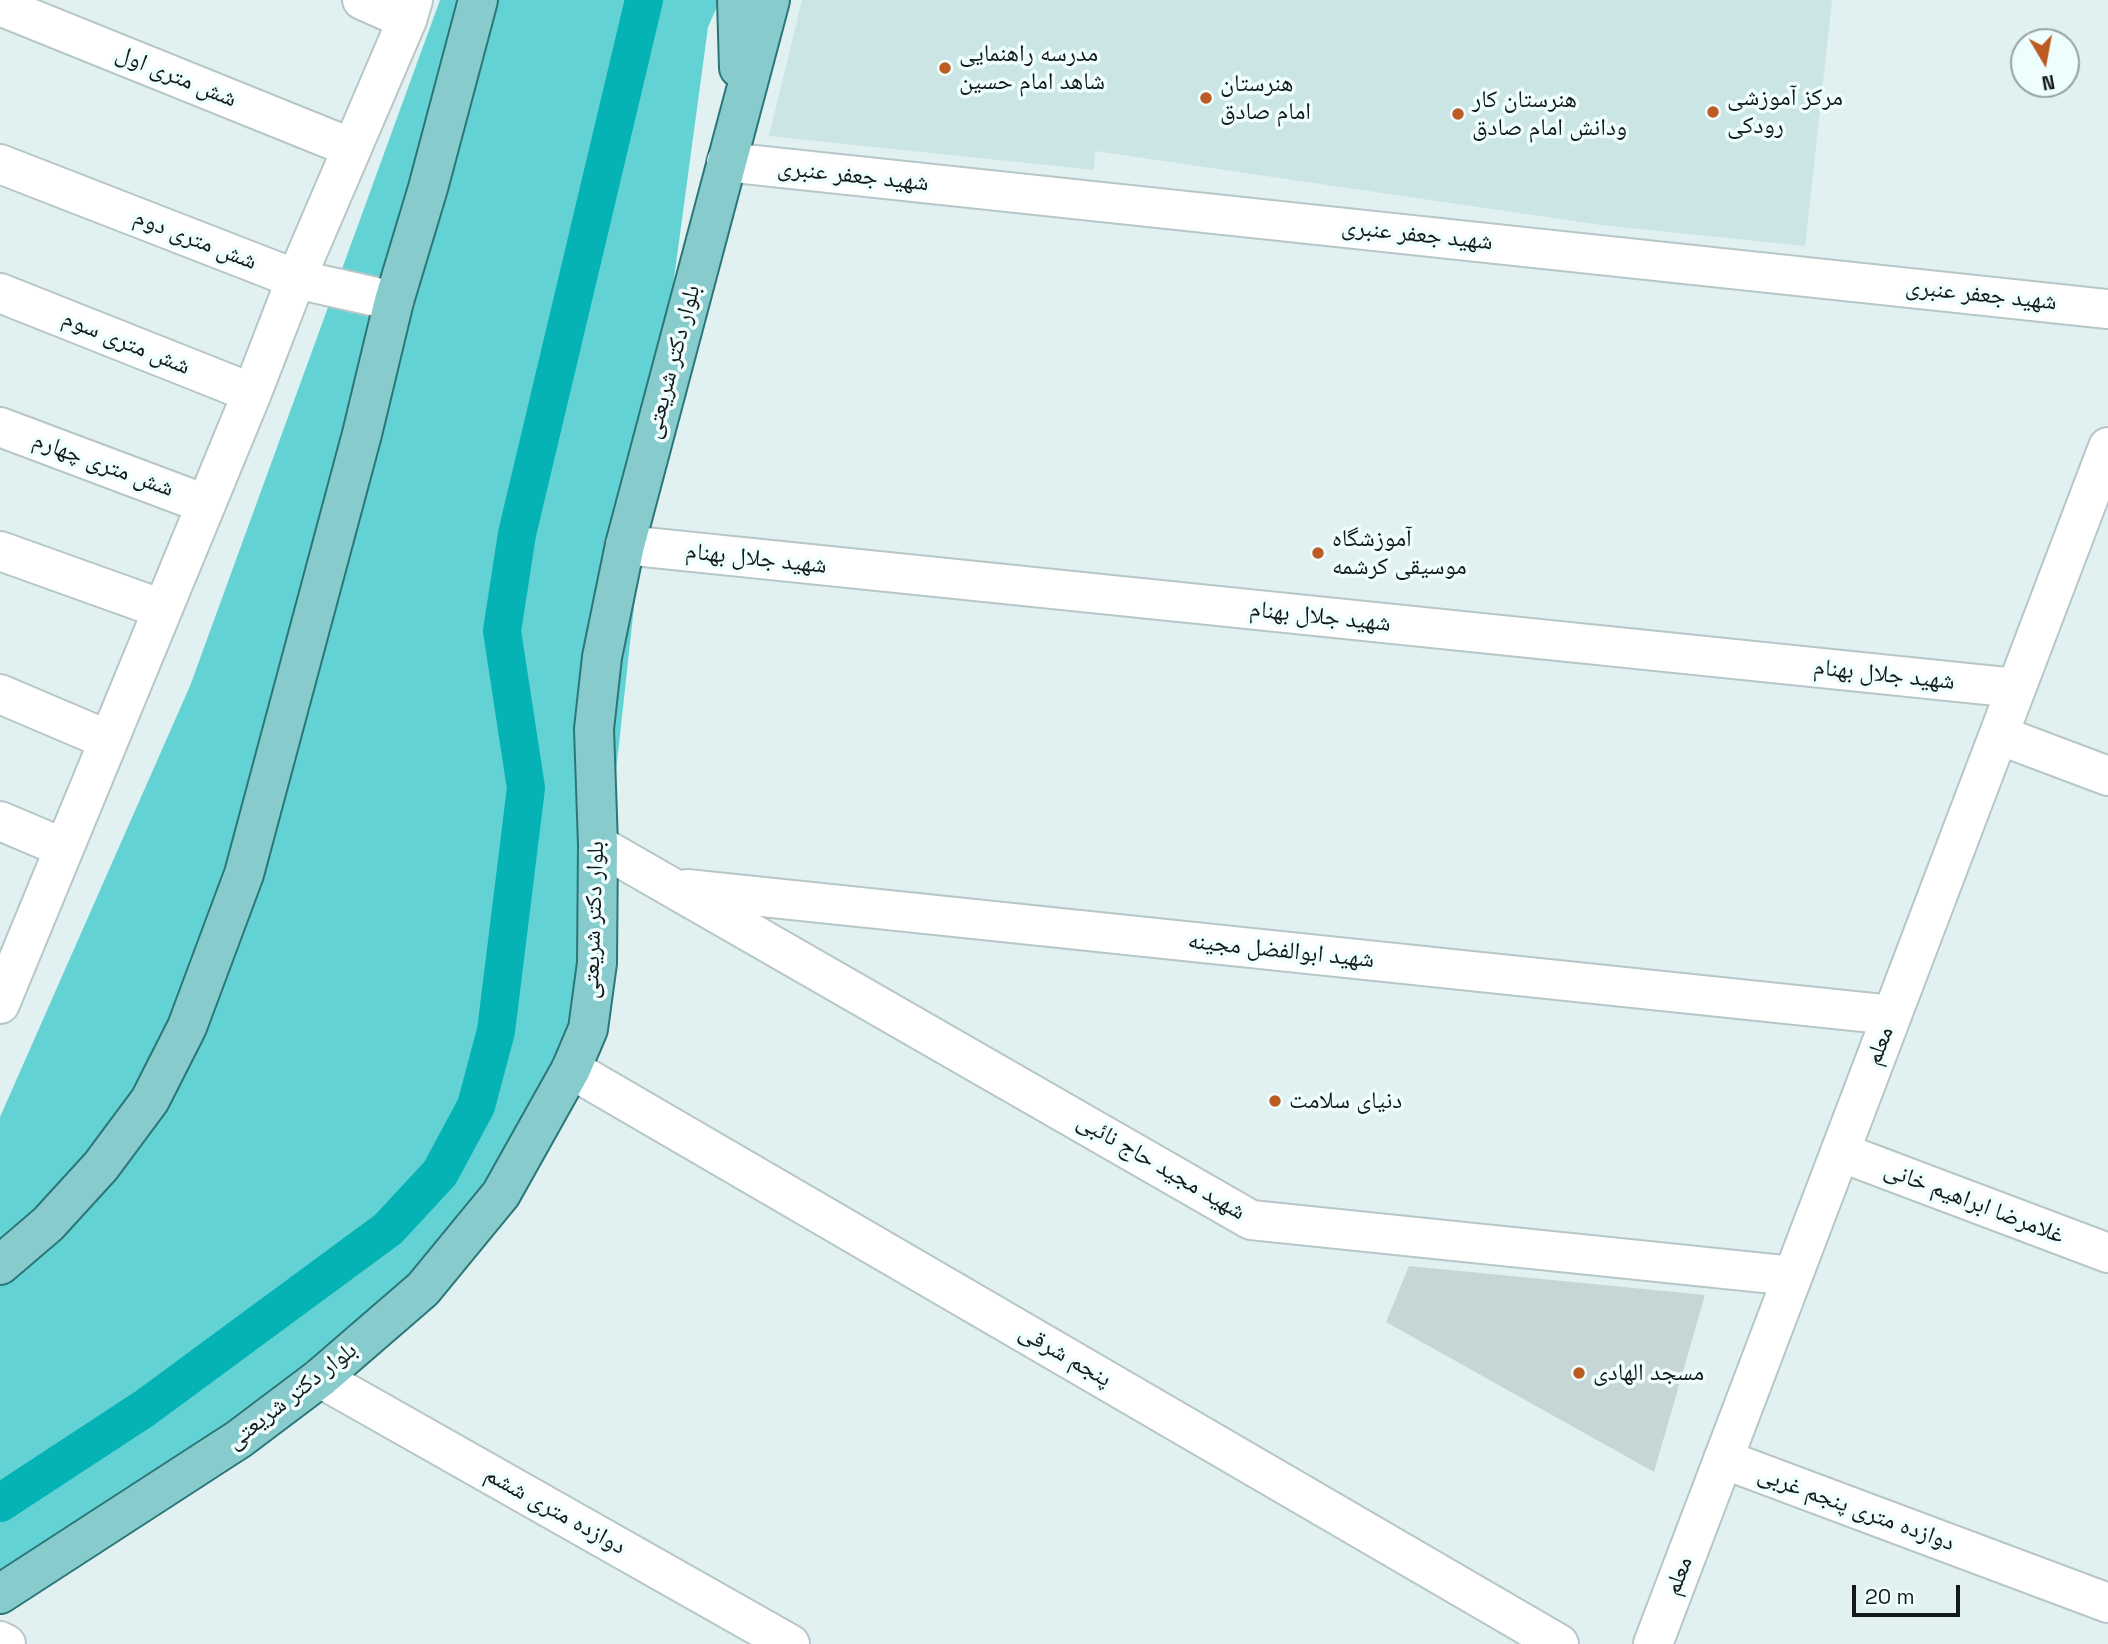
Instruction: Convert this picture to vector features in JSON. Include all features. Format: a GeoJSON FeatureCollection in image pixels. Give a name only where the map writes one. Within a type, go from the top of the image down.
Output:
{"type":"FeatureCollection","features":[{"type":"Feature","properties":{"kind":"main road"},"geometry":{"type":"LineString","coordinates":[[0,1265],[48,1224],[101,1166],[150,1100],[187,1027],[244,874],[362,434],[394,301],[428,188],[478,0]]}},
{"type":"Feature","properties":{"kind":"main road"},"geometry":{"type":"LineString","coordinates":[[737,0],[741,108]]}},
{"type":"Feature","properties":{"kind":"main road","name":"بلوار دکتر شریعتی"},"geometry":{"type":"LineString","coordinates":[[0,1594],[239,1439],[320,1378],[424,1289],[501,1194],[571,1069],[588,1029],[597,963],[598,845],[594,729],[602,657],[625,545],[769,0]]}},
{"type":"Feature","properties":{"kind":"street"},"geometry":{"type":"LineString","coordinates":[[0,1004],[7,966],[64,848],[252,393],[296,279],[410,10],[362,0]]}},
{"type":"Feature","properties":{"kind":"street","name":"شش متری اول"},"geometry":{"type":"LineString","coordinates":[[0,6],[352,148]]}},
{"type":"Feature","properties":{"kind":"street","name":"شهید جعفر عنبری"},"geometry":{"type":"LineString","coordinates":[[726,162],[2108,309]]}},
{"type":"Feature","properties":{"kind":"street","name":"شش متری دوم"},"geometry":{"type":"LineString","coordinates":[[0,164],[296,279],[394,301]]}},
{"type":"Feature","properties":{"kind":"street","name":"شش متری سوم"},"geometry":{"type":"LineString","coordinates":[[0,293],[252,393]]}},
{"type":"Feature","properties":{"kind":"street","name":"شش متری چهارم"},"geometry":{"type":"LineString","coordinates":[[0,427],[205,504]]}},
{"type":"Feature","properties":{"kind":"street","name":"معلم"},"geometry":{"type":"LineString","coordinates":[[1653,1644],[2108,447]]}},
{"type":"Feature","properties":{"kind":"street","name":"شهید جلال بهنام"},"geometry":{"type":"LineString","coordinates":[[625,545],[2016,688]]}},
{"type":"Feature","properties":{"kind":"street"},"geometry":{"type":"LineString","coordinates":[[0,551],[162,609]]}},
{"type":"Feature","properties":{"kind":"street"},"geometry":{"type":"LineString","coordinates":[[0,694],[108,740]]}},
{"type":"Feature","properties":{"kind":"street"},"geometry":{"type":"LineString","coordinates":[[1999,734],[2108,776]]}},
{"type":"Feature","properties":{"kind":"street"},"geometry":{"type":"LineString","coordinates":[[0,821],[64,848]]}},
{"type":"Feature","properties":{"kind":"street","name":"شهید مجید حاج نائبی"},"geometry":{"type":"LineString","coordinates":[[598,845],[1251,1220],[1793,1276]]}},
{"type":"Feature","properties":{"kind":"street","name":"شهید ابوالفضل مجینه"},"geometry":{"type":"LineString","coordinates":[[670,887],[1892,1015]]}},
{"type":"Feature","properties":{"kind":"street","name":"پنجم شرقی"},"geometry":{"type":"LineString","coordinates":[[571,1069],[1559,1644]]}},
{"type":"Feature","properties":{"kind":"street","name":"غلامرضا ابراهیم خانی"},"geometry":{"type":"LineString","coordinates":[[1840,1152],[2108,1253]]}},
{"type":"Feature","properties":{"kind":"street","name":"دوازده متری ششم"},"geometry":{"type":"LineString","coordinates":[[320,1378],[790,1644]]}},
{"type":"Feature","properties":{"kind":"street","name":"دوازده متری پنجم غربی"},"geometry":{"type":"LineString","coordinates":[[1723,1459],[2108,1603]]}},
{"type":"Feature","properties":{"kind":"street"},"geometry":{"type":"LineString","coordinates":[[0,1640],[6,1644]]}},
{"type":"Feature","properties":{"kind":"shaded area"},"geometry":{"type":"Polygon","coordinates":[[[440,0],[720,0],[708,27],[652,441],[588,1029],[393,1316],[0,1586],[0,1117],[190,686],[440,0]]]}},
{"type":"Feature","properties":{"kind":"shaded area"},"geometry":{"type":"Polygon","coordinates":[[[802,0],[1832,0],[1805,246],[1601,225],[1095,151],[1094,170],[769,136],[802,0]]]}},
{"type":"Feature","properties":{"kind":"building","name":"مسجد الهادی"},"geometry":{"type":"Polygon","coordinates":[[[1409,1266],[1705,1295],[1654,1472],[1386,1322],[1409,1266]]]}},
{"type":"Feature","properties":{"kind":"waterway"},"geometry":{"type":"LineString","coordinates":[[0,1503],[145,1408],[388,1229],[440,1173],[476,1106],[496,1031],[526,788],[502,631],[517,534],[644,0]]}},
{"type":"Feature","properties":{"kind":"place","name":"مدرسه راهنمایی شاهد امام حسین"},"geometry":{"type":"Point","coordinates":[945,68]}},
{"type":"Feature","properties":{"kind":"place","name":"هنرستان امام صادق"},"geometry":{"type":"Point","coordinates":[1206,98]}},
{"type":"Feature","properties":{"kind":"place","name":"مرکز آموزشی رودکی"},"geometry":{"type":"Point","coordinates":[1713,112]}},
{"type":"Feature","properties":{"kind":"place","name":"هنرستان کار ودانش امام صادق"},"geometry":{"type":"Point","coordinates":[1458,114]}},
{"type":"Feature","properties":{"kind":"place","name":"آموزشگاه موسیقی کرشمه"},"geometry":{"type":"Point","coordinates":[1318,553]}},
{"type":"Feature","properties":{"kind":"place","name":"دنیای سلامت"},"geometry":{"type":"Point","coordinates":[1275,1101]}},
{"type":"Feature","properties":{"kind":"place","name":"مسجد الهادی"},"geometry":{"type":"Point","coordinates":[1579,1373]}}]}
